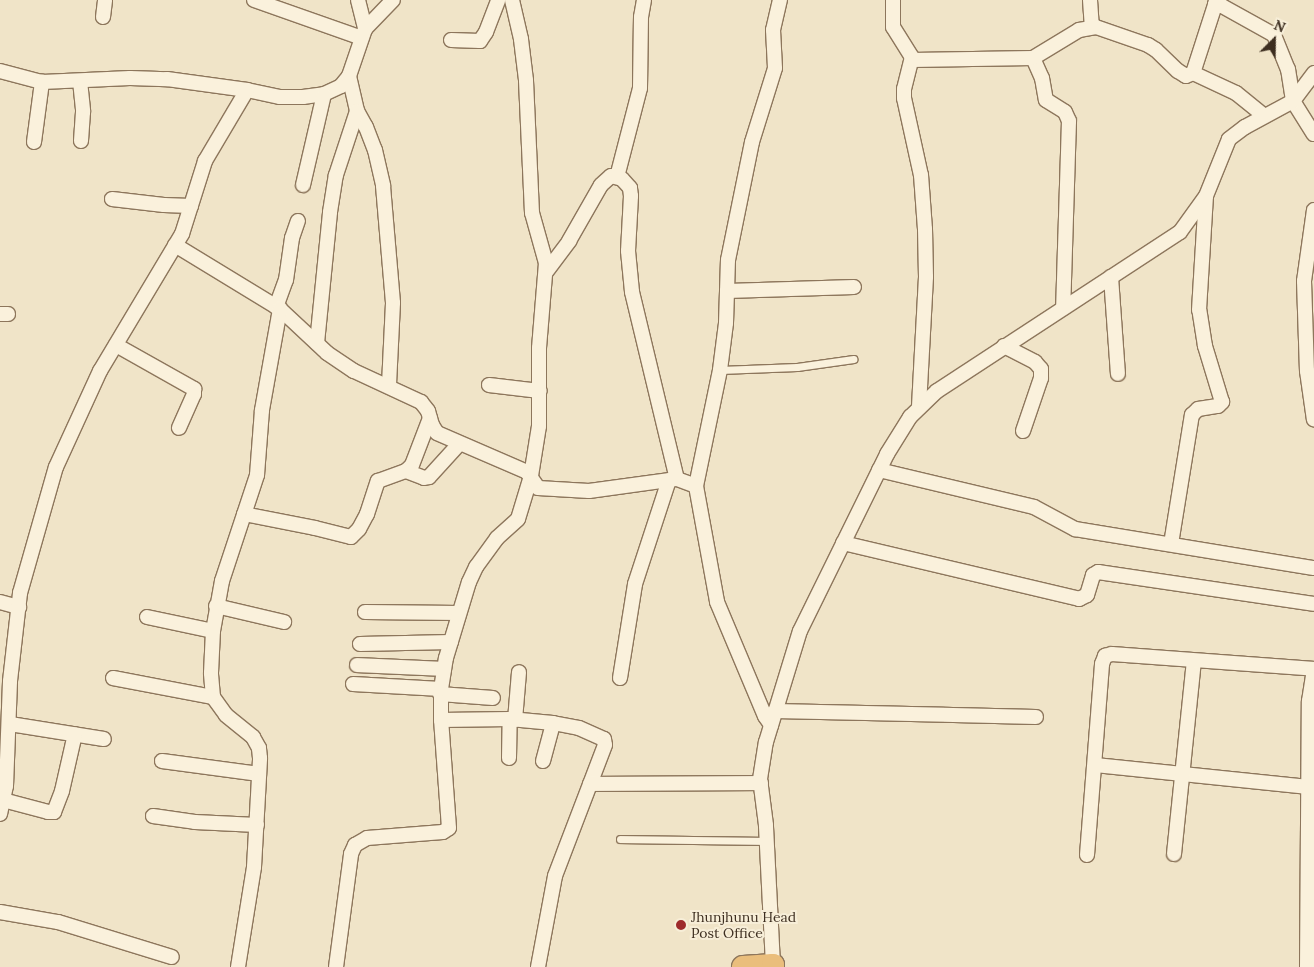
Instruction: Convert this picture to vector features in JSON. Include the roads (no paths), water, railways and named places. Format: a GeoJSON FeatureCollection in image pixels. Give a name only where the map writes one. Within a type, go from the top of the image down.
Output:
{"type":"FeatureCollection","features":[{"type":"Feature","properties":{"kind":"highway"},"geometry":{"type":"LineString","coordinates":[[743,967],[773,966]]}},
{"type":"Feature","properties":{"kind":"street"},"geometry":{"type":"LineString","coordinates":[[103,18],[105,0]]}},
{"type":"Feature","properties":{"kind":"street"},"geometry":{"type":"LineString","coordinates":[[254,0],[363,34]]}},
{"type":"Feature","properties":{"kind":"street"},"geometry":{"type":"LineString","coordinates":[[358,0],[363,34]]}},
{"type":"Feature","properties":{"kind":"street"},"geometry":{"type":"LineString","coordinates":[[0,72],[42,82],[130,78],[167,79],[247,90],[280,97],[303,97],[324,94],[340,86],[349,76],[363,34],[393,0]]}},
{"type":"Feature","properties":{"kind":"street"},"geometry":{"type":"LineString","coordinates":[[451,40],[480,41],[486,32],[498,0]]}},
{"type":"Feature","properties":{"kind":"street"},"geometry":{"type":"LineString","coordinates":[[336,967],[351,854],[355,845],[366,838],[443,832],[448,830],[440,720],[444,669],[459,613],[476,567],[497,538],[518,519],[531,476],[539,426],[538,348],[546,272],[532,213],[526,80],[521,39],[512,0]]}},
{"type":"Feature","properties":{"kind":"street"},"geometry":{"type":"LineString","coordinates":[[617,177],[640,88],[641,17],[644,0]]}},
{"type":"Feature","properties":{"kind":"street"},"geometry":{"type":"LineString","coordinates":[[780,0],[773,30],[775,68],[752,142],[728,260],[726,323],[720,370],[696,486],[717,602],[765,716],[773,718],[1036,717]]}},
{"type":"Feature","properties":{"kind":"street"},"geometry":{"type":"LineString","coordinates":[[893,0],[893,28],[911,53],[912,60],[904,89],[904,98],[921,175],[926,277],[919,408]]}},
{"type":"Feature","properties":{"kind":"street"},"geometry":{"type":"LineString","coordinates":[[1090,0],[1092,27]]}},
{"type":"Feature","properties":{"kind":"street"},"geometry":{"type":"LineString","coordinates":[[1193,73],[1216,3],[1274,34],[1288,69],[1293,101],[1314,134]]}},
{"type":"Feature","properties":{"kind":"street"},"geometry":{"type":"LineString","coordinates":[[912,60],[1033,58],[1079,30],[1092,27],[1103,28],[1148,45],[1186,76],[1193,73],[1236,93],[1264,116]]}},
{"type":"Feature","properties":{"kind":"street"},"geometry":{"type":"LineString","coordinates":[[1033,58],[1042,78],[1047,101],[1065,112],[1069,121],[1063,308]]}},
{"type":"Feature","properties":{"kind":"street"},"geometry":{"type":"LineString","coordinates":[[773,966],[761,783],[773,718],[800,631],[879,470],[910,417],[937,391],[1180,232],[1206,196],[1229,139],[1264,116],[1293,101],[1314,73]]}},
{"type":"Feature","properties":{"kind":"street"},"geometry":{"type":"LineString","coordinates":[[349,76],[357,111],[375,150],[386,214],[393,303],[389,386]]}},
{"type":"Feature","properties":{"kind":"street"},"geometry":{"type":"LineString","coordinates":[[80,81],[83,112],[82,141]]}},
{"type":"Feature","properties":{"kind":"street"},"geometry":{"type":"LineString","coordinates":[[34,142],[42,82]]}},
{"type":"Feature","properties":{"kind":"street"},"geometry":{"type":"LineString","coordinates":[[0,814],[10,724],[5,681],[29,556],[56,468],[100,371],[182,234],[205,161],[247,90]]}},
{"type":"Feature","properties":{"kind":"street"},"geometry":{"type":"LineString","coordinates":[[303,185],[324,94]]}},
{"type":"Feature","properties":{"kind":"street"},"geometry":{"type":"LineString","coordinates":[[317,343],[335,184],[344,148],[357,111]]}},
{"type":"Feature","properties":{"kind":"street"},"geometry":{"type":"LineString","coordinates":[[546,272],[569,241],[606,178],[617,177],[627,183],[630,188],[630,278],[673,480],[635,584],[620,678]]}},
{"type":"Feature","properties":{"kind":"street"},"geometry":{"type":"LineString","coordinates":[[1171,544],[1192,415],[1198,409],[1218,406],[1222,402],[1205,346],[1199,310],[1206,196]]}},
{"type":"Feature","properties":{"kind":"street"},"geometry":{"type":"LineString","coordinates":[[112,198],[164,205],[191,206]]}},
{"type":"Feature","properties":{"kind":"street"},"geometry":{"type":"LineString","coordinates":[[1314,210],[1304,281],[1307,371],[1314,420]]}},
{"type":"Feature","properties":{"kind":"street"},"geometry":{"type":"LineString","coordinates":[[238,967],[253,875],[260,758],[256,742],[226,715],[213,697],[211,672],[216,606],[222,581],[257,475],[262,410],[278,308],[286,280],[291,247],[298,221]]}},
{"type":"Feature","properties":{"kind":"street"},"geometry":{"type":"LineString","coordinates":[[175,246],[278,308],[317,343],[354,372],[389,386],[421,402],[428,411],[437,434],[527,472],[538,488],[574,491],[673,480],[696,486]]}},
{"type":"Feature","properties":{"kind":"street"},"geometry":{"type":"LineString","coordinates":[[1111,277],[1118,374]]}},
{"type":"Feature","properties":{"kind":"street"},"geometry":{"type":"LineString","coordinates":[[727,291],[854,287]]}},
{"type":"Feature","properties":{"kind":"street"},"geometry":{"type":"LineString","coordinates":[[116,345],[194,390],[179,428]]}},
{"type":"Feature","properties":{"kind":"street"},"geometry":{"type":"LineString","coordinates":[[1004,346],[1035,362],[1041,369],[1040,378],[1023,431]]}},
{"type":"Feature","properties":{"kind":"street"},"geometry":{"type":"LineString","coordinates":[[488,385],[540,391]]}},
{"type":"Feature","properties":{"kind":"street"},"geometry":{"type":"LineString","coordinates":[[244,514],[298,524],[351,537],[359,529],[367,514],[378,480],[406,471],[416,457],[430,418]]}},
{"type":"Feature","properties":{"kind":"street"},"geometry":{"type":"LineString","coordinates":[[406,471],[429,478],[459,444]]}},
{"type":"Feature","properties":{"kind":"street"},"geometry":{"type":"LineString","coordinates":[[879,470],[1034,507],[1075,528],[1314,568]]}},
{"type":"Feature","properties":{"kind":"street"},"geometry":{"type":"LineString","coordinates":[[843,543],[1079,600],[1085,597],[1092,577],[1098,572],[1314,604]]}},
{"type":"Feature","properties":{"kind":"street"},"geometry":{"type":"LineString","coordinates":[[0,602],[18,607]]}},
{"type":"Feature","properties":{"kind":"street"},"geometry":{"type":"LineString","coordinates":[[216,606],[284,622]]}},
{"type":"Feature","properties":{"kind":"street"},"geometry":{"type":"LineString","coordinates":[[365,612],[459,613]]}},
{"type":"Feature","properties":{"kind":"street"},"geometry":{"type":"LineString","coordinates":[[147,617],[214,631]]}},
{"type":"Feature","properties":{"kind":"street"},"geometry":{"type":"LineString","coordinates":[[360,644],[451,642]]}},
{"type":"Feature","properties":{"kind":"street"},"geometry":{"type":"LineString","coordinates":[[1087,855],[1102,664],[1105,656],[1112,654],[1314,669],[1309,787],[1309,965]]}},
{"type":"Feature","properties":{"kind":"street"},"geometry":{"type":"LineString","coordinates":[[1174,854],[1194,661]]}},
{"type":"Feature","properties":{"kind":"street"},"geometry":{"type":"LineString","coordinates":[[357,665],[444,669]]}},
{"type":"Feature","properties":{"kind":"street"},"geometry":{"type":"LineString","coordinates":[[508,758],[519,672]]}},
{"type":"Feature","properties":{"kind":"street"},"geometry":{"type":"LineString","coordinates":[[113,678],[213,697]]}},
{"type":"Feature","properties":{"kind":"street"},"geometry":{"type":"LineString","coordinates":[[353,684],[441,691],[493,698]]}},
{"type":"Feature","properties":{"kind":"street"},"geometry":{"type":"LineString","coordinates":[[440,720],[512,719],[553,723],[579,728],[604,738],[605,745],[555,876],[538,967]]}},
{"type":"Feature","properties":{"kind":"street"},"geometry":{"type":"LineString","coordinates":[[543,761],[553,723]]}},
{"type":"Feature","properties":{"kind":"street"},"geometry":{"type":"LineString","coordinates":[[10,724],[104,738]]}},
{"type":"Feature","properties":{"kind":"street"},"geometry":{"type":"LineString","coordinates":[[3,800],[54,812],[62,791],[75,734]]}},
{"type":"Feature","properties":{"kind":"street"},"geometry":{"type":"LineString","coordinates":[[162,761],[259,774]]}},
{"type":"Feature","properties":{"kind":"street"},"geometry":{"type":"LineString","coordinates":[[1095,765],[1309,787]]}},
{"type":"Feature","properties":{"kind":"street"},"geometry":{"type":"LineString","coordinates":[[590,784],[761,783]]}},
{"type":"Feature","properties":{"kind":"street"},"geometry":{"type":"LineString","coordinates":[[153,816],[194,822],[257,825]]}},
{"type":"Feature","properties":{"kind":"street"},"geometry":{"type":"LineString","coordinates":[[0,912],[58,922],[172,957]]}},
{"type":"Feature","properties":{"kind":"lane"},"geometry":{"type":"LineString","coordinates":[[720,370],[796,367],[853,359]]}},
{"type":"Feature","properties":{"kind":"lane"},"geometry":{"type":"LineString","coordinates":[[620,839],[766,841]]}},
{"type":"Feature","properties":{"kind":"place","name":"Jhunjhunu Head Post Office"},"geometry":{"type":"Point","coordinates":[681,925]}}]}
